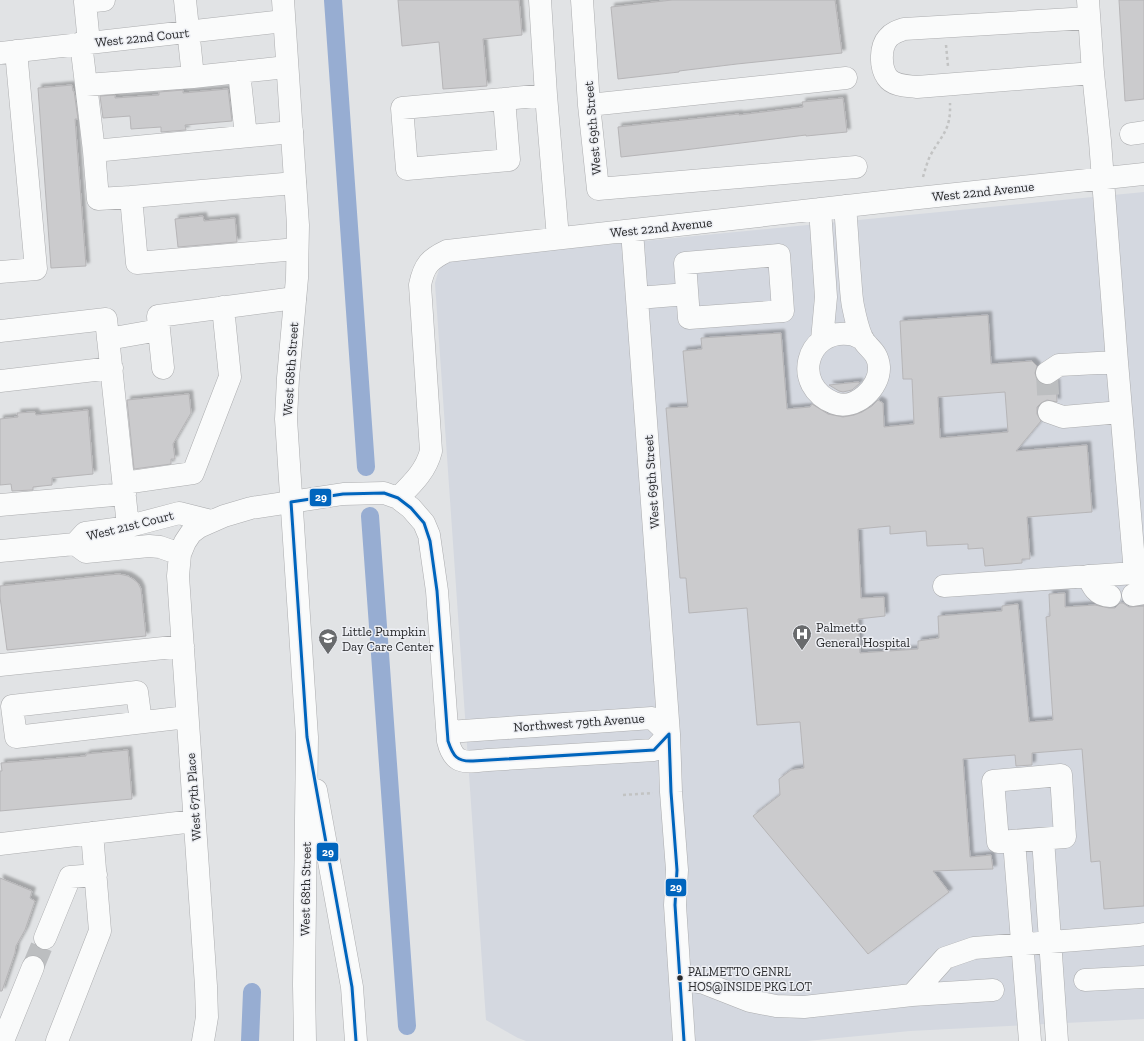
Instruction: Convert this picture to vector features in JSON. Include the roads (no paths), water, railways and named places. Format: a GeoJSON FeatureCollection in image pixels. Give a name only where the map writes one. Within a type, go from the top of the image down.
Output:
{"type":"FeatureCollection","features":[{"type":"Feature","properties":{"kind":"street"},"geometry":{"type":"LineString","coordinates":[[104,0],[84,2],[86,85],[98,199],[295,183]]}},
{"type":"Feature","properties":{"kind":"street"},"geometry":{"type":"LineString","coordinates":[[185,0],[193,77]]}},
{"type":"Feature","properties":{"kind":"street"},"geometry":{"type":"LineString","coordinates":[[540,0],[546,96],[558,238]]}},
{"type":"Feature","properties":{"kind":"street","name":"West 69th Street"},"geometry":{"type":"LineString","coordinates":[[582,0],[589,105],[598,189],[856,167]]}},
{"type":"Feature","properties":{"kind":"street"},"geometry":{"type":"LineString","coordinates":[[944,586],[1139,573],[1121,412],[1088,9],[945,27],[904,29],[887,38],[882,49],[883,66],[888,78],[900,85],[917,87],[1093,73]]}},
{"type":"Feature","properties":{"kind":"street","name":"West 22nd Court"},"geometry":{"type":"LineString","coordinates":[[8,52],[188,32],[283,10]]}},
{"type":"Feature","properties":{"kind":"street","name":"West 68th Street"},"geometry":{"type":"LineString","coordinates":[[283,10],[298,225],[295,298],[286,404],[306,738],[304,985],[306,1041]]}},
{"type":"Feature","properties":{"kind":"street"},"geometry":{"type":"LineString","coordinates":[[0,272],[36,269],[8,52]]}},
{"type":"Feature","properties":{"kind":"street"},"geometry":{"type":"LineString","coordinates":[[86,85],[193,77],[287,67]]}},
{"type":"Feature","properties":{"kind":"street"},"geometry":{"type":"LineString","coordinates":[[239,72],[246,136]]}},
{"type":"Feature","properties":{"kind":"street"},"geometry":{"type":"LineString","coordinates":[[589,105],[846,78]]}},
{"type":"Feature","properties":{"kind":"street"},"geometry":{"type":"LineString","coordinates":[[504,99],[509,160],[407,169],[402,108],[504,99],[546,96]]}},
{"type":"Feature","properties":{"kind":"street"},"geometry":{"type":"LineString","coordinates":[[94,151],[292,132]]}},
{"type":"Feature","properties":{"kind":"street","name":"West 22nd Avenue"},"geometry":{"type":"LineString","coordinates":[[398,498],[423,470],[427,464],[430,451],[420,297],[421,279],[426,266],[438,255],[448,251],[558,238],[1144,174]]}},
{"type":"Feature","properties":{"kind":"street"},"geometry":{"type":"LineString","coordinates":[[131,197],[137,263],[297,250]]}},
{"type":"Feature","properties":{"kind":"street"},"geometry":{"type":"LineString","coordinates":[[846,206],[853,305],[863,339],[874,351],[879,367],[876,383],[866,396],[847,404],[836,404],[821,397],[811,384],[808,368],[812,352],[822,340],[835,334],[849,334],[863,339]]}},
{"type":"Feature","properties":{"kind":"street"},"geometry":{"type":"LineString","coordinates":[[820,209],[826,297],[822,340]]}},
{"type":"Feature","properties":{"kind":"street","name":"West 69th Street"},"geometry":{"type":"LineString","coordinates":[[632,231],[669,734],[670,792],[678,870],[675,905],[684,1041]]}},
{"type":"Feature","properties":{"kind":"street"},"geometry":{"type":"LineString","coordinates":[[778,255],[783,311],[689,318],[687,294],[685,263],[778,255]]}},
{"type":"Feature","properties":{"kind":"street"},"geometry":{"type":"LineString","coordinates":[[638,298],[687,294]]}},
{"type":"Feature","properties":{"kind":"street"},"geometry":{"type":"LineString","coordinates":[[163,368],[158,316],[295,298]]}},
{"type":"Feature","properties":{"kind":"street"},"geometry":{"type":"LineString","coordinates":[[0,505],[124,488],[193,474],[230,377],[223,307]]}},
{"type":"Feature","properties":{"kind":"street"},"geometry":{"type":"LineString","coordinates":[[0,331],[106,319],[128,526]]}},
{"type":"Feature","properties":{"kind":"street"},"geometry":{"type":"LineString","coordinates":[[108,339],[159,330]]}},
{"type":"Feature","properties":{"kind":"street"},"geometry":{"type":"LineString","coordinates":[[1047,373],[1059,365],[1117,362]]}},
{"type":"Feature","properties":{"kind":"street"},"geometry":{"type":"LineString","coordinates":[[0,381],[112,368]]}},
{"type":"Feature","properties":{"kind":"street"},"geometry":{"type":"LineString","coordinates":[[1049,412],[1063,417],[1121,412]]}},
{"type":"Feature","properties":{"kind":"street"},"geometry":{"type":"LineString","coordinates":[[180,554],[191,533],[211,521],[242,510],[348,493],[384,493],[398,498],[421,517],[427,529],[430,541],[437,599],[450,749],[457,759],[463,762],[654,750],[669,734]]}},
{"type":"Feature","properties":{"kind":"street","name":"West 21st Court"},"geometry":{"type":"LineString","coordinates":[[75,544],[85,533],[128,526],[179,513],[211,521]]}},
{"type":"Feature","properties":{"kind":"street","name":"West 21st Court"},"geometry":{"type":"LineString","coordinates":[[0,551],[75,544],[86,552],[149,546],[160,547],[180,554]]}},
{"type":"Feature","properties":{"kind":"street","name":"West 67th Place"},"geometry":{"type":"LineString","coordinates":[[180,554],[178,576],[206,986],[207,1017],[203,1041]]}},
{"type":"Feature","properties":{"kind":"street"},"geometry":{"type":"LineString","coordinates":[[1088,576],[1092,587],[1103,596],[1110,596]]}},
{"type":"Feature","properties":{"kind":"street"},"geometry":{"type":"LineString","coordinates":[[0,665],[183,646]]}},
{"type":"Feature","properties":{"kind":"street"},"geometry":{"type":"LineString","coordinates":[[141,722],[137,692],[12,706],[16,737],[187,717]]}},
{"type":"Feature","properties":{"kind":"street","name":"Northwest 79th Avenue"},"geometry":{"type":"LineString","coordinates":[[448,732],[652,718],[669,734]]}},
{"type":"Feature","properties":{"kind":"street","name":"West 68th Street"},"geometry":{"type":"LineString","coordinates":[[306,738],[352,987],[356,1041]]}},
{"type":"Feature","properties":{"kind":"street"},"geometry":{"type":"LineString","coordinates":[[1061,775],[1065,837],[1014,841],[998,842],[994,781],[1061,775]]}},
{"type":"Feature","properties":{"kind":"street"},"geometry":{"type":"LineString","coordinates":[[0,844],[194,821]]}},
{"type":"Feature","properties":{"kind":"street"},"geometry":{"type":"LineString","coordinates":[[57,1041],[100,930],[92,833]]}},
{"type":"Feature","properties":{"kind":"street"},"geometry":{"type":"LineString","coordinates":[[1043,839],[1057,1041]]}},
{"type":"Feature","properties":{"kind":"street"},"geometry":{"type":"LineString","coordinates":[[1014,841],[1030,1041]]}},
{"type":"Feature","properties":{"kind":"street"},"geometry":{"type":"LineString","coordinates":[[45,938],[70,877],[96,875]]}},
{"type":"Feature","properties":{"kind":"street"},"geometry":{"type":"LineString","coordinates":[[912,994],[945,958],[974,948],[1144,934]]}},
{"type":"Feature","properties":{"kind":"street"},"geometry":{"type":"LineString","coordinates":[[3,1041],[33,968]]}},
{"type":"Feature","properties":{"kind":"street"},"geometry":{"type":"LineString","coordinates":[[1085,980],[1144,977]]}},
{"type":"Feature","properties":{"kind":"street"},"geometry":{"type":"LineString","coordinates":[[680,979],[704,984],[750,1001],[776,1006],[804,1006],[912,994],[993,990]]}},
{"type":"Feature","properties":{"kind":"waterway"},"geometry":{"type":"LineString","coordinates":[[333,0],[366,467]]}},
{"type":"Feature","properties":{"kind":"waterway"},"geometry":{"type":"LineString","coordinates":[[370,516],[407,1026]]}},
{"type":"Feature","properties":{"kind":"waterway"},"geometry":{"type":"LineString","coordinates":[[250,1041],[252,992]]}},
{"type":"Feature","properties":{"kind":"tunnel"},"geometry":{"type":"LineString","coordinates":[[1047,373],[1049,412]]}},
{"type":"Feature","properties":{"kind":"tunnel"},"geometry":{"type":"LineString","coordinates":[[33,967],[45,938]]}},
{"type":"Feature","properties":{"kind":"place","name":"Palmetto General Hospital"},"geometry":{"type":"Point","coordinates":[802,651]}},
{"type":"Feature","properties":{"kind":"place","name":"Little Pumpkin Day Care Center"},"geometry":{"type":"Point","coordinates":[328,655]}},
{"type":"Feature","properties":{"kind":"place","name":"PALMETTO GENRL HOS@INSIDE PKG LOT"},"geometry":{"type":"Point","coordinates":[680,978]}}]}
